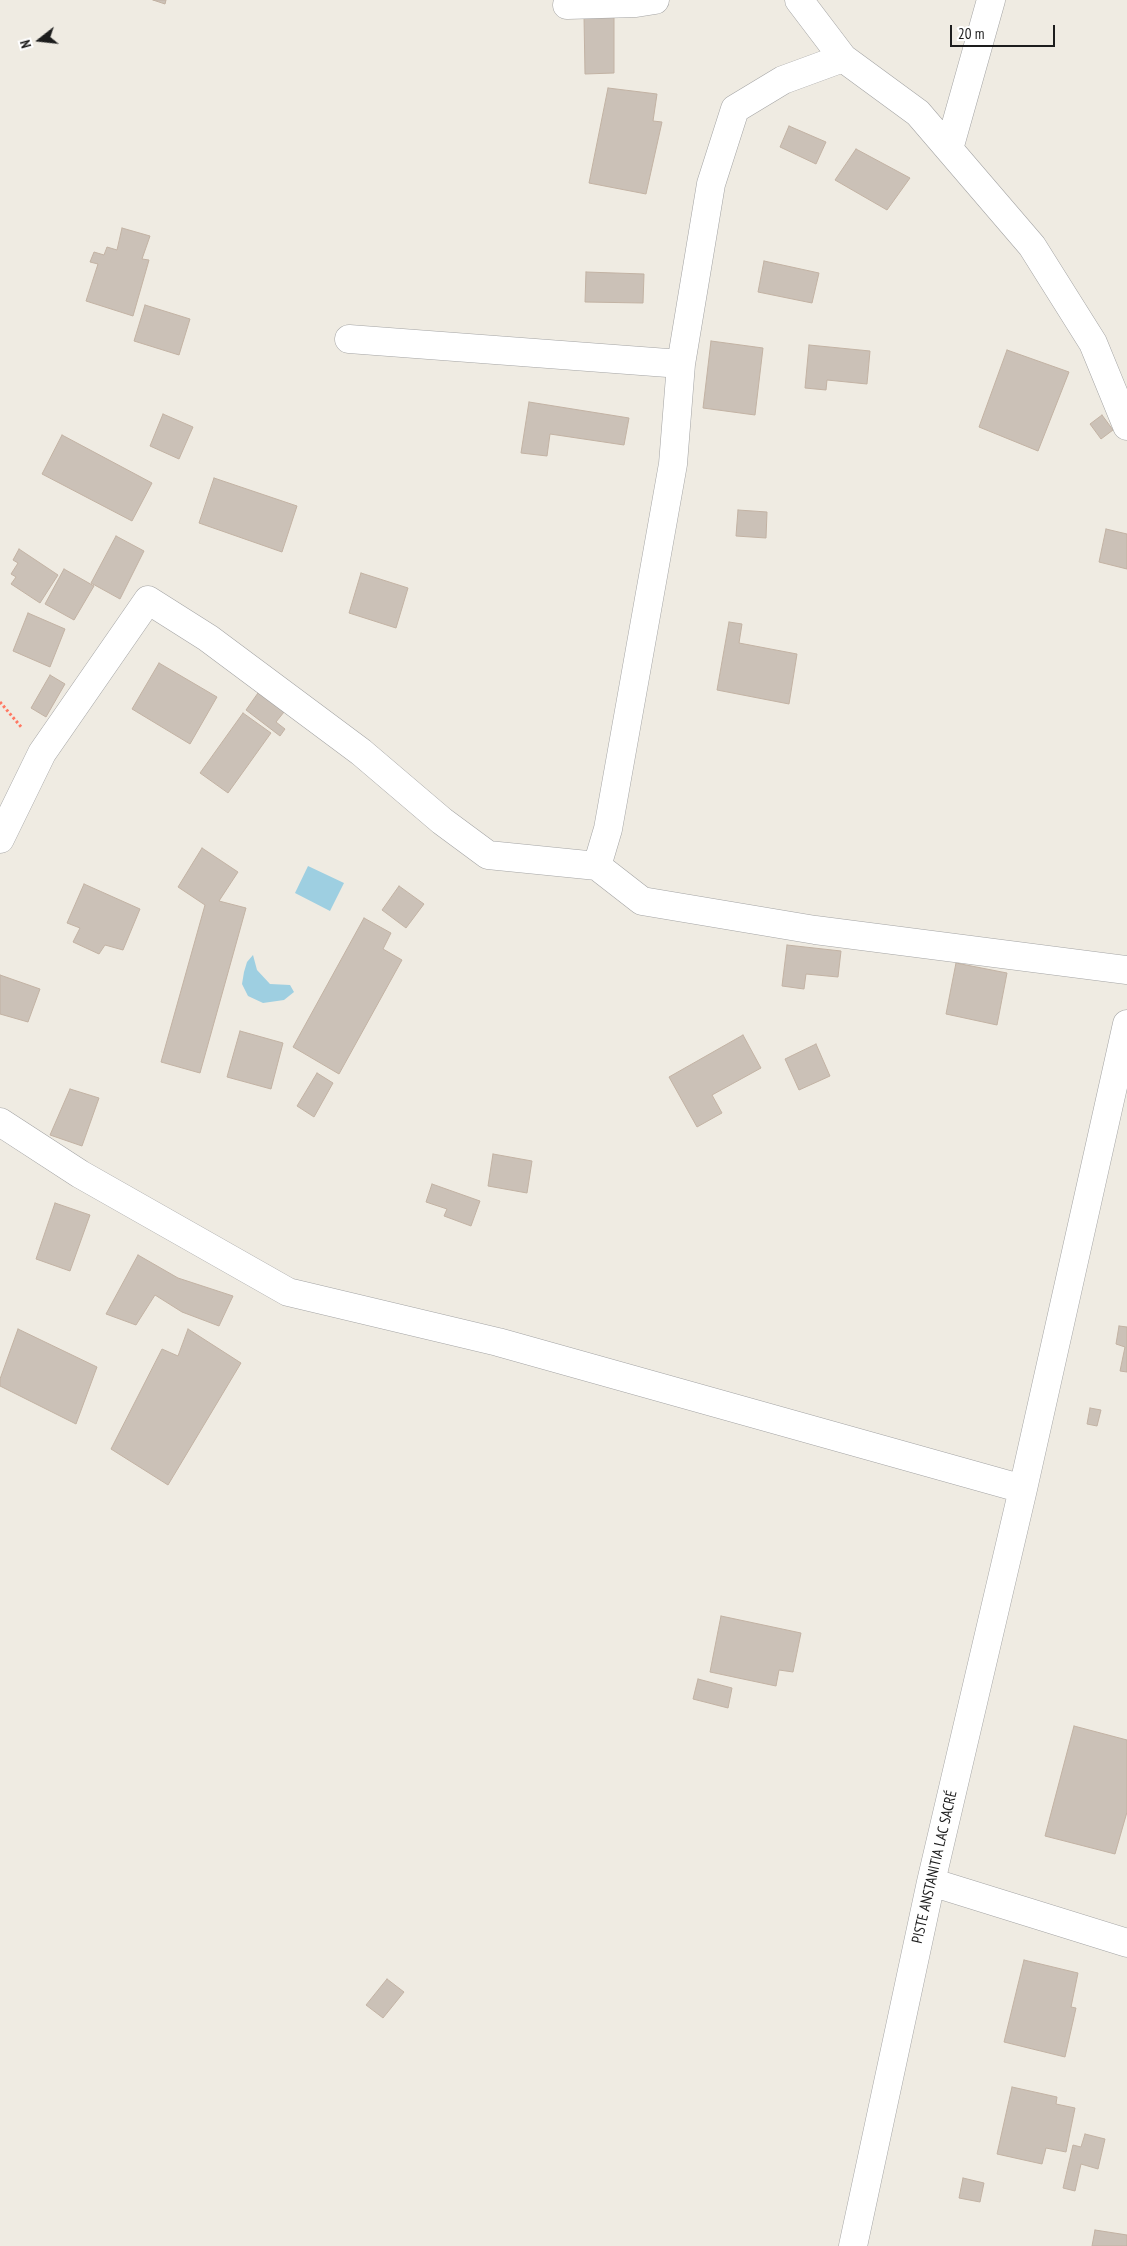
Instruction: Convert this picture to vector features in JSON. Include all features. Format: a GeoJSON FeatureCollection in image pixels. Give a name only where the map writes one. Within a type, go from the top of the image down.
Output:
{"type":"FeatureCollection","features":[{"type":"Feature","properties":{"kind":"street"},"geometry":{"type":"LineString","coordinates":[[567,5],[636,3],[654,0]]}},
{"type":"Feature","properties":{"kind":"street"},"geometry":{"type":"LineString","coordinates":[[799,0],[842,58],[918,113],[1032,246],[1093,343],[1127,426]]}},
{"type":"Feature","properties":{"kind":"street"},"geometry":{"type":"LineString","coordinates":[[950,149],[991,0]]}},
{"type":"Feature","properties":{"kind":"street"},"geometry":{"type":"LineString","coordinates":[[597,866],[608,829],[673,464],[681,364],[711,184],[735,109],[783,80],[842,58]]}},
{"type":"Feature","properties":{"kind":"street"},"geometry":{"type":"LineString","coordinates":[[349,338],[681,364]]}},
{"type":"Feature","properties":{"kind":"street"},"geometry":{"type":"LineString","coordinates":[[0,839],[42,753],[148,600],[208,638],[361,752],[442,821],[488,855],[597,866],[642,901],[815,930],[1127,970]]}},
{"type":"Feature","properties":{"kind":"street","name":"PISTE ANSTANITIA LAC SACRÉ"},"geometry":{"type":"LineString","coordinates":[[853,2246],[931,1882],[1023,1489],[1127,1024]]}},
{"type":"Feature","properties":{"kind":"street"},"geometry":{"type":"LineString","coordinates":[[0,1122],[97,1183],[288,1292],[498,1342],[1023,1489]]}},
{"type":"Feature","properties":{"kind":"street"},"geometry":{"type":"LineString","coordinates":[[931,1882],[1127,1943]]}},
{"type":"Feature","properties":{"kind":"water"},"geometry":{"type":"Polygon","coordinates":[[[308,866],[344,883],[330,911],[295,893],[308,866]]]}},
{"type":"Feature","properties":{"kind":"water"},"geometry":{"type":"Polygon","coordinates":[[[253,955],[257,970],[270,984],[290,985],[294,992],[284,1000],[263,1003],[248,996],[242,984],[247,962],[253,955]]]}},
{"type":"Feature","properties":{"kind":"building"},"geometry":{"type":"Polygon","coordinates":[[[153,0],[166,0],[165,4],[153,0]]]}},
{"type":"Feature","properties":{"kind":"building"},"geometry":{"type":"Polygon","coordinates":[[[584,16],[614,16],[614,73],[585,74],[584,16]]]}},
{"type":"Feature","properties":{"kind":"building"},"geometry":{"type":"Polygon","coordinates":[[[608,88],[657,94],[653,121],[662,122],[646,194],[589,183],[608,88]]]}},
{"type":"Feature","properties":{"kind":"building"},"geometry":{"type":"Polygon","coordinates":[[[789,126],[826,142],[816,164],[780,147],[789,126]]]}},
{"type":"Feature","properties":{"kind":"building"},"geometry":{"type":"Polygon","coordinates":[[[856,149],[910,178],[887,210],[835,180],[856,149]]]}},
{"type":"Feature","properties":{"kind":"building"},"geometry":{"type":"Polygon","coordinates":[[[122,228],[150,236],[142,259],[149,260],[133,316],[86,301],[98,264],[90,262],[94,252],[104,255],[107,247],[117,250],[122,228]]]}},
{"type":"Feature","properties":{"kind":"building"},"geometry":{"type":"Polygon","coordinates":[[[764,261],[819,273],[812,303],[758,292],[764,261]]]}},
{"type":"Feature","properties":{"kind":"building"},"geometry":{"type":"Polygon","coordinates":[[[586,272],[644,274],[643,303],[585,302],[586,272]]]}},
{"type":"Feature","properties":{"kind":"building"},"geometry":{"type":"Polygon","coordinates":[[[145,305],[190,319],[179,355],[134,341],[145,305]]]}},
{"type":"Feature","properties":{"kind":"building"},"geometry":{"type":"Polygon","coordinates":[[[711,341],[763,348],[755,415],[703,408],[711,341]]]}},
{"type":"Feature","properties":{"kind":"building"},"geometry":{"type":"Polygon","coordinates":[[[809,345],[870,351],[867,384],[827,380],[826,390],[805,388],[809,345]]]}},
{"type":"Feature","properties":{"kind":"building"},"geometry":{"type":"Polygon","coordinates":[[[1007,350],[1069,372],[1038,451],[979,427],[1007,350]]]}},
{"type":"Feature","properties":{"kind":"building"},"geometry":{"type":"Polygon","coordinates":[[[529,402],[629,418],[624,445],[550,434],[547,456],[521,453],[529,402]]]}},
{"type":"Feature","properties":{"kind":"building"},"geometry":{"type":"Polygon","coordinates":[[[163,414],[193,427],[179,459],[150,446],[163,414]]]}},
{"type":"Feature","properties":{"kind":"building"},"geometry":{"type":"Polygon","coordinates":[[[1102,415],[1113,430],[1101,439],[1090,424],[1102,415]]]}},
{"type":"Feature","properties":{"kind":"building"},"geometry":{"type":"Polygon","coordinates":[[[62,435],[152,483],[132,521],[42,474],[62,435]]]}},
{"type":"Feature","properties":{"kind":"building"},"geometry":{"type":"Polygon","coordinates":[[[214,478],[297,506],[282,552],[199,523],[214,478]]]}},
{"type":"Feature","properties":{"kind":"building"},"geometry":{"type":"Polygon","coordinates":[[[738,510],[767,512],[766,538],[736,536],[738,510]]]}},
{"type":"Feature","properties":{"kind":"building"},"geometry":{"type":"Polygon","coordinates":[[[1106,529],[1127,534],[1127,569],[1099,562],[1106,529]]]}},
{"type":"Feature","properties":{"kind":"building"},"geometry":{"type":"Polygon","coordinates":[[[116,536],[144,551],[120,599],[91,583],[116,536]]]}},
{"type":"Feature","properties":{"kind":"building"},"geometry":{"type":"Polygon","coordinates":[[[19,549],[58,575],[40,603],[11,584],[16,577],[11,574],[18,563],[13,560],[19,549]]]}},
{"type":"Feature","properties":{"kind":"building"},"geometry":{"type":"Polygon","coordinates":[[[64,569],[94,586],[74,620],[45,604],[64,569]]]}},
{"type":"Feature","properties":{"kind":"building"},"geometry":{"type":"Polygon","coordinates":[[[361,573],[408,588],[396,628],[349,613],[361,573]]]}},
{"type":"Feature","properties":{"kind":"building"},"geometry":{"type":"Polygon","coordinates":[[[28,613],[65,629],[50,667],[13,651],[28,613]]]}},
{"type":"Feature","properties":{"kind":"building"},"geometry":{"type":"Polygon","coordinates":[[[729,622],[742,624],[739,643],[797,654],[789,704],[717,690],[729,622]]]}},
{"type":"Feature","properties":{"kind":"building"},"geometry":{"type":"Polygon","coordinates":[[[159,663],[217,697],[190,744],[132,709],[159,663]]]}},
{"type":"Feature","properties":{"kind":"building"},"geometry":{"type":"Polygon","coordinates":[[[50,675],[65,684],[46,717],[31,708],[50,675]]]}},
{"type":"Feature","properties":{"kind":"building"},"geometry":{"type":"Polygon","coordinates":[[[258,693],[284,712],[276,722],[285,729],[280,736],[246,710],[258,693]]]}},
{"type":"Feature","properties":{"kind":"building"},"geometry":{"type":"Polygon","coordinates":[[[243,713],[271,733],[228,793],[200,773],[243,713]]]}},
{"type":"Feature","properties":{"kind":"building"},"geometry":{"type":"Polygon","coordinates":[[[202,848],[238,872],[219,901],[246,908],[200,1073],[161,1062],[205,905],[178,887],[202,848]]]}},
{"type":"Feature","properties":{"kind":"building"},"geometry":{"type":"Polygon","coordinates":[[[84,884],[140,909],[123,950],[105,945],[99,954],[73,942],[80,928],[67,923],[84,884]]]}},
{"type":"Feature","properties":{"kind":"building"},"geometry":{"type":"Polygon","coordinates":[[[399,886],[424,904],[406,928],[382,910],[399,886]]]}},
{"type":"Feature","properties":{"kind":"building"},"geometry":{"type":"Polygon","coordinates":[[[364,918],[391,933],[383,949],[402,960],[339,1074],[293,1047],[364,918]]]}},
{"type":"Feature","properties":{"kind":"building"},"geometry":{"type":"Polygon","coordinates":[[[787,945],[841,951],[838,977],[806,974],[804,989],[782,986],[787,945]]]}},
{"type":"Feature","properties":{"kind":"building"},"geometry":{"type":"Polygon","coordinates":[[[956,963],[1007,973],[997,1025],[946,1014],[956,963]]]}},
{"type":"Feature","properties":{"kind":"building"},"geometry":{"type":"Polygon","coordinates":[[[0,975],[40,989],[28,1022],[0,1014],[0,975]]]}},
{"type":"Feature","properties":{"kind":"building"},"geometry":{"type":"Polygon","coordinates":[[[240,1031],[283,1043],[271,1089],[227,1077],[240,1031]]]}},
{"type":"Feature","properties":{"kind":"building"},"geometry":{"type":"Polygon","coordinates":[[[743,1035],[761,1068],[712,1095],[722,1113],[697,1127],[669,1077],[743,1035]]]}},
{"type":"Feature","properties":{"kind":"building"},"geometry":{"type":"Polygon","coordinates":[[[816,1044],[830,1076],[799,1090],[785,1059],[816,1044]]]}},
{"type":"Feature","properties":{"kind":"building"},"geometry":{"type":"Polygon","coordinates":[[[317,1073],[333,1083],[314,1117],[297,1106],[317,1073]]]}},
{"type":"Feature","properties":{"kind":"building"},"geometry":{"type":"Polygon","coordinates":[[[70,1089],[99,1098],[82,1146],[50,1135],[70,1089]]]}},
{"type":"Feature","properties":{"kind":"building"},"geometry":{"type":"Polygon","coordinates":[[[493,1154],[532,1161],[527,1193],[488,1186],[493,1154]]]}},
{"type":"Feature","properties":{"kind":"building"},"geometry":{"type":"Polygon","coordinates":[[[432,1184],[480,1201],[471,1226],[444,1216],[447,1209],[426,1202],[432,1184]]]}},
{"type":"Feature","properties":{"kind":"building"},"geometry":{"type":"Polygon","coordinates":[[[55,1203],[90,1215],[70,1271],[36,1259],[55,1203]]]}},
{"type":"Feature","properties":{"kind":"building"},"geometry":{"type":"Polygon","coordinates":[[[138,1255],[178,1278],[233,1296],[219,1326],[182,1312],[155,1295],[136,1325],[106,1314],[138,1255]]]}},
{"type":"Feature","properties":{"kind":"building"},"geometry":{"type":"Polygon","coordinates":[[[1119,1326],[1127,1327],[1127,1372],[1120,1371],[1125,1347],[1116,1344],[1119,1326]]]}},
{"type":"Feature","properties":{"kind":"building"},"geometry":{"type":"Polygon","coordinates":[[[18,1329],[97,1367],[76,1424],[0,1386],[0,1379],[18,1329]]]}},
{"type":"Feature","properties":{"kind":"building"},"geometry":{"type":"Polygon","coordinates":[[[188,1329],[241,1363],[168,1485],[111,1449],[162,1349],[178,1356],[188,1329]]]}},
{"type":"Feature","properties":{"kind":"building"},"geometry":{"type":"Polygon","coordinates":[[[1090,1408],[1101,1410],[1097,1426],[1087,1424],[1090,1408]]]}},
{"type":"Feature","properties":{"kind":"building"},"geometry":{"type":"Polygon","coordinates":[[[721,1616],[801,1633],[793,1672],[779,1670],[776,1686],[710,1672],[721,1616]]]}},
{"type":"Feature","properties":{"kind":"building"},"geometry":{"type":"Polygon","coordinates":[[[698,1679],[732,1688],[728,1708],[693,1699],[698,1679]]]}},
{"type":"Feature","properties":{"kind":"building"},"geometry":{"type":"Polygon","coordinates":[[[1074,1726],[1127,1740],[1127,1812],[1115,1854],[1045,1836],[1074,1726]]]}},
{"type":"Feature","properties":{"kind":"building"},"geometry":{"type":"Polygon","coordinates":[[[1024,1960],[1078,1973],[1071,2007],[1076,2008],[1065,2057],[1004,2042],[1024,1960]]]}},
{"type":"Feature","properties":{"kind":"building"},"geometry":{"type":"Polygon","coordinates":[[[387,1979],[404,1992],[383,2018],[366,2005],[387,1979]]]}},
{"type":"Feature","properties":{"kind":"building"},"geometry":{"type":"Polygon","coordinates":[[[1012,2087],[1057,2097],[1056,2104],[1075,2108],[1066,2152],[1046,2148],[1042,2164],[997,2154],[1012,2087]]]}},
{"type":"Feature","properties":{"kind":"building"},"geometry":{"type":"Polygon","coordinates":[[[1085,2134],[1105,2139],[1098,2169],[1081,2164],[1075,2191],[1063,2188],[1073,2145],[1081,2147],[1085,2134]]]}},
{"type":"Feature","properties":{"kind":"building"},"geometry":{"type":"Polygon","coordinates":[[[963,2178],[984,2183],[980,2202],[959,2198],[963,2178]]]}},
{"type":"Feature","properties":{"kind":"building"},"geometry":{"type":"Polygon","coordinates":[[[1095,2230],[1127,2235],[1127,2246],[1092,2246],[1095,2230]]]}}]}
